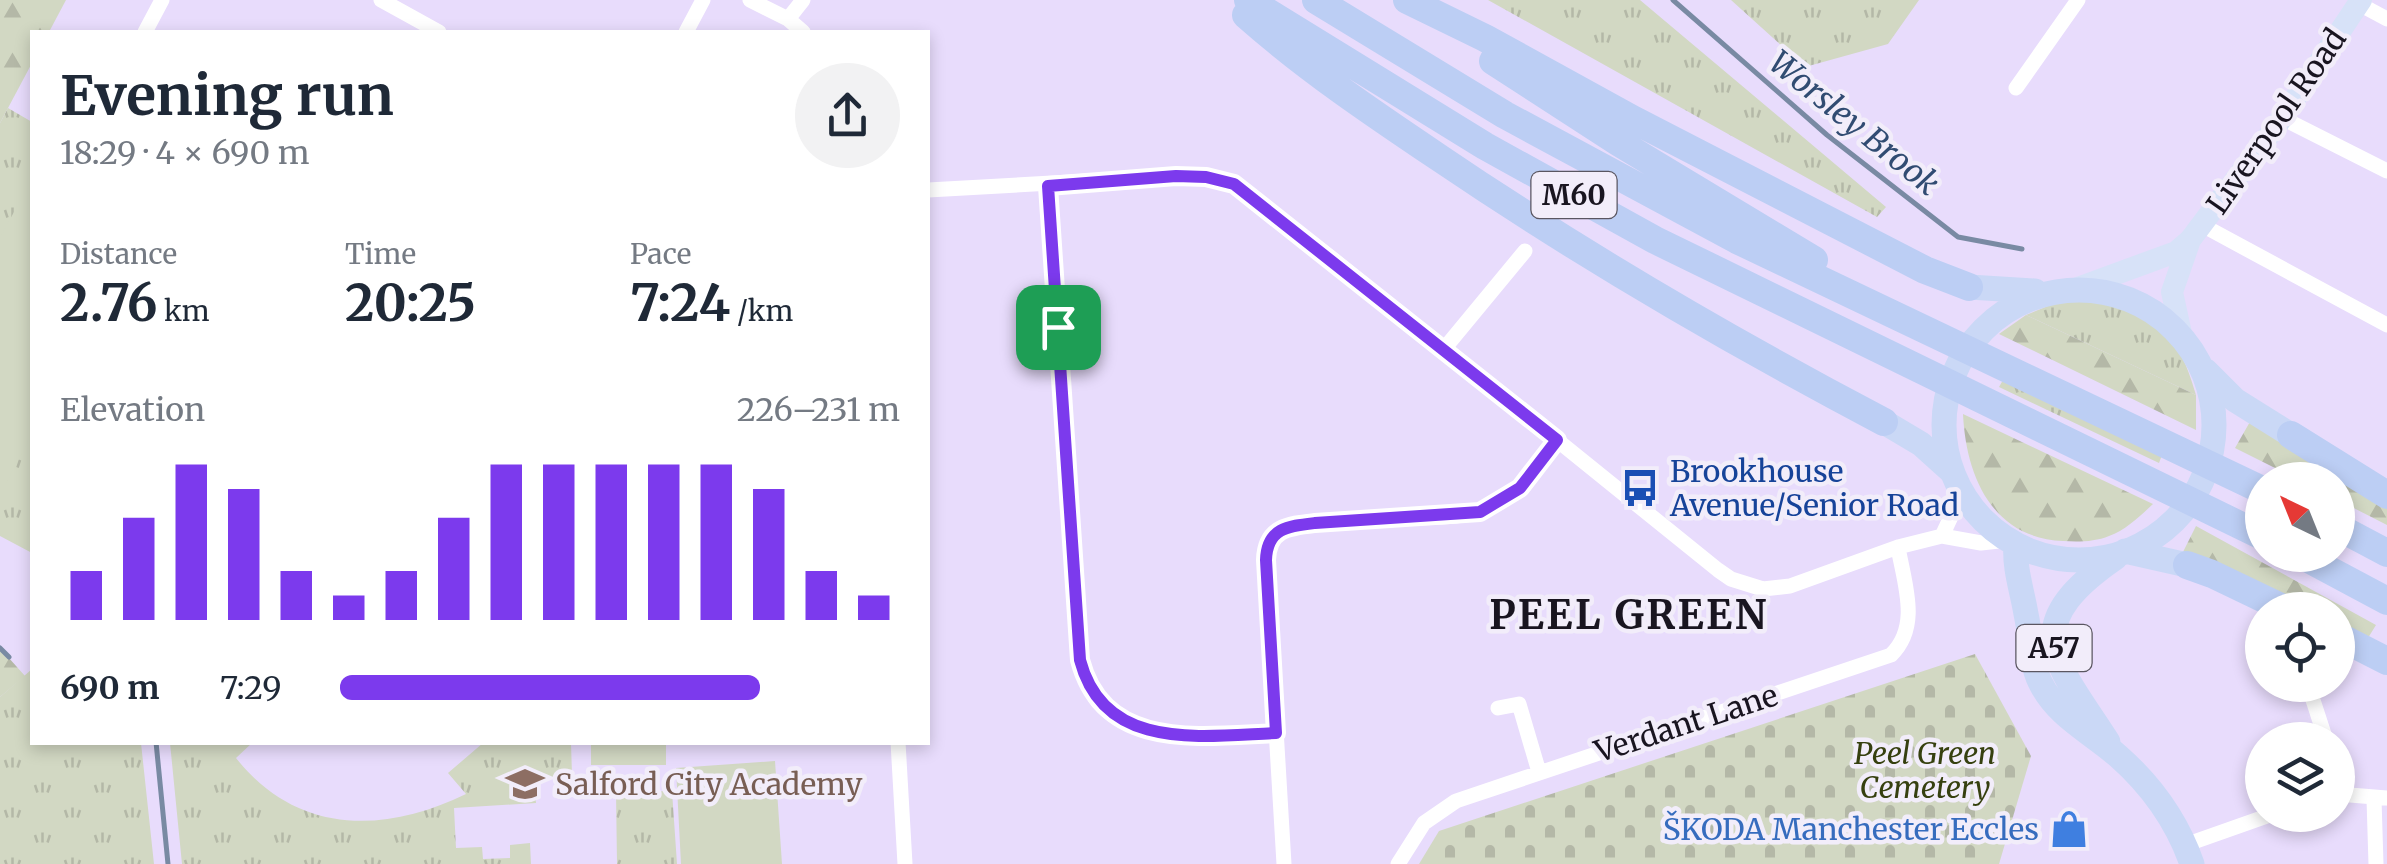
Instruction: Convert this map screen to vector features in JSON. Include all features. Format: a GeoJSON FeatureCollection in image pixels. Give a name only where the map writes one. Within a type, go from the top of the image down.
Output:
{"type":"FeatureCollection","features":[{"type":"Feature","properties":{"kind":"highway"},"geometry":{"type":"LineString","coordinates":[[1229,0],[1287,51],[1366,108],[1558,237],[1716,331],[1921,444],[1956,482]]}},
{"type":"Feature","properties":{"kind":"highway","name":"M60"},"geometry":{"type":"LineString","coordinates":[[1248,0],[1435,116],[1655,240],[2245,528]]}},
{"type":"Feature","properties":{"kind":"highway","name":"M60"},"geometry":{"type":"LineString","coordinates":[[1316,0],[1454,85],[1652,196],[1839,290],[2245,482]]}},
{"type":"Feature","properties":{"kind":"highway"},"geometry":{"type":"LineString","coordinates":[[1404,0],[1618,142],[1930,330]]}},
{"type":"Feature","properties":{"kind":"highway"},"geometry":{"type":"LineString","coordinates":[[1404,0],[1486,38],[1634,120],[1925,270],[1969,287],[2065,290]]}},
{"type":"Feature","properties":{"kind":"highway","name":"A57"},"geometry":{"type":"LineString","coordinates":[[2065,290],[2112,293],[2158,316],[2182,338],[2200,363],[2214,413],[2212,447],[2202,480],[2172,522],[2145,542],[2092,559],[2060,559],[2012,542],[1982,519],[1956,482],[1944,438],[1945,404],[1962,356],[1994,319],[2023,301],[2065,290]]}},
{"type":"Feature","properties":{"kind":"highway"},"geometry":{"type":"LineString","coordinates":[[2200,363],[2235,400],[2387,495]]}},
{"type":"Feature","properties":{"kind":"highway"},"geometry":{"type":"LineString","coordinates":[[2355,537],[2387,553]]}},
{"type":"Feature","properties":{"kind":"highway","name":"A57"},"geometry":{"type":"LineString","coordinates":[[2012,542],[2038,678],[2074,726],[2116,754]]}},
{"type":"Feature","properties":{"kind":"highway"},"geometry":{"type":"LineString","coordinates":[[2123,552],[2186,565],[2252,592]]}},
{"type":"Feature","properties":{"kind":"highway","name":"A57"},"geometry":{"type":"LineString","coordinates":[[2123,552],[2074,590],[2059,611],[2054,639],[2058,665],[2116,754],[2161,802],[2189,854]]}},
{"type":"Feature","properties":{"kind":"highway"},"geometry":{"type":"LineString","coordinates":[[2333,572],[2387,601]]}},
{"type":"Feature","properties":{"kind":"highway"},"geometry":{"type":"LineString","coordinates":[[2355,645],[2387,661]]}},
{"type":"Feature","properties":{"kind":"main road","name":"Liverpool Road"},"geometry":{"type":"LineString","coordinates":[[2065,290],[2176,252],[2196,233],[2282,118],[2360,2]]}},
{"type":"Feature","properties":{"kind":"main road","name":"Liverpool Road"},"geometry":{"type":"LineString","coordinates":[[2182,338],[2172,292],[2196,233]]}},
{"type":"Feature","properties":{"kind":"street"},"geometry":{"type":"LineString","coordinates":[[146,30],[162,0]]}},
{"type":"Feature","properties":{"kind":"street"},"geometry":{"type":"LineString","coordinates":[[382,0],[435,30]]}},
{"type":"Feature","properties":{"kind":"street"},"geometry":{"type":"LineString","coordinates":[[687,30],[703,0]]}},
{"type":"Feature","properties":{"kind":"street"},"geometry":{"type":"LineString","coordinates":[[750,0],[800,30]]}},
{"type":"Feature","properties":{"kind":"street"},"geometry":{"type":"LineString","coordinates":[[788,20],[803,0]]}},
{"type":"Feature","properties":{"kind":"street"},"geometry":{"type":"LineString","coordinates":[[2016,88],[2078,0]]}},
{"type":"Feature","properties":{"kind":"street"},"geometry":{"type":"LineString","coordinates":[[2360,2],[2387,19]]}},
{"type":"Feature","properties":{"kind":"street"},"geometry":{"type":"LineString","coordinates":[[2282,118],[2387,172]]}},
{"type":"Feature","properties":{"kind":"street"},"geometry":{"type":"LineString","coordinates":[[930,190],[1176,176],[1206,177],[1234,184],[1718,570],[1748,586],[1790,586],[1898,547],[1942,536],[2012,542]]}},
{"type":"Feature","properties":{"kind":"street"},"geometry":{"type":"LineString","coordinates":[[1048,186],[1080,660],[1085,678],[1104,708],[1138,727],[1194,736],[1276,733]]}},
{"type":"Feature","properties":{"kind":"street"},"geometry":{"type":"LineString","coordinates":[[2196,233],[2387,325]]}},
{"type":"Feature","properties":{"kind":"street"},"geometry":{"type":"LineString","coordinates":[[1444,349],[1525,252]]}},
{"type":"Feature","properties":{"kind":"street"},"geometry":{"type":"LineString","coordinates":[[1284,864],[1266,560],[1274,532],[1315,523],[1480,512],[1520,488],[1557,440]]}},
{"type":"Feature","properties":{"kind":"street"},"geometry":{"type":"LineString","coordinates":[[1942,536],[1956,482]]}},
{"type":"Feature","properties":{"kind":"street","name":"Verdant Lane"},"geometry":{"type":"LineString","coordinates":[[1398,864],[1418,830],[1439,809],[1892,654],[1904,641],[1909,625],[1898,547]]}},
{"type":"Feature","properties":{"kind":"street"},"geometry":{"type":"LineString","coordinates":[[1498,708],[1519,704],[1538,772]]}},
{"type":"Feature","properties":{"kind":"street"},"geometry":{"type":"LineString","coordinates":[[898,745],[905,864]]}},
{"type":"Feature","properties":{"kind":"street"},"geometry":{"type":"LineString","coordinates":[[2355,793],[2381,799],[2376,864]]}},
{"type":"Feature","properties":{"kind":"street"},"geometry":{"type":"LineString","coordinates":[[2189,854],[2245,827]]}},
{"type":"Feature","properties":{"kind":"green space"},"geometry":{"type":"Polygon","coordinates":[[[0,0],[66,0],[50,30],[30,30],[30,67],[0,123],[0,0]]]}},
{"type":"Feature","properties":{"kind":"green space"},"geometry":{"type":"Polygon","coordinates":[[[1488,0],[1640,0],[1886,207],[1877,217],[1488,0]]]}},
{"type":"Feature","properties":{"kind":"green space"},"geometry":{"type":"Polygon","coordinates":[[[1731,0],[1919,0],[1888,44],[1805,67],[1731,0]]]}},
{"type":"Feature","properties":{"kind":"green space"},"geometry":{"type":"Polygon","coordinates":[[[8,108],[30,121],[30,552],[0,536],[0,123],[8,108]]]}},
{"type":"Feature","properties":{"kind":"green space"},"geometry":{"type":"Polygon","coordinates":[[[22,197],[30,201],[30,438],[6,483],[0,479],[0,238],[22,197]]]}},
{"type":"Feature","properties":{"kind":"green space"},"geometry":{"type":"Polygon","coordinates":[[[2084,297],[2128,304],[2159,323],[2181,354],[2196,395],[2026,315],[2060,301],[2084,297]]]}},
{"type":"Feature","properties":{"kind":"green space"},"geometry":{"type":"Polygon","coordinates":[[[2026,315],[2196,395],[2196,430],[1999,334],[2026,315]]]}},
{"type":"Feature","properties":{"kind":"green space"},"geometry":{"type":"Polygon","coordinates":[[[2003,380],[2162,455],[2159,463],[1999,387],[2003,380]]]}},
{"type":"Feature","properties":{"kind":"green space"},"geometry":{"type":"Polygon","coordinates":[[[1963,414],[2153,504],[2121,530],[2098,539],[2063,541],[2018,529],[1987,500],[1977,481],[1963,414]]]}},
{"type":"Feature","properties":{"kind":"green space"},"geometry":{"type":"Polygon","coordinates":[[[2251,420],[2320,462],[2263,462],[2235,448],[2251,420]]]}},
{"type":"Feature","properties":{"kind":"green space"},"geometry":{"type":"Polygon","coordinates":[[[2355,483],[2387,503],[2387,525],[2355,509],[2355,483]]]}},
{"type":"Feature","properties":{"kind":"green space"},"geometry":{"type":"Polygon","coordinates":[[[2196,526],[2245,553],[2245,572],[2280,572],[2316,592],[2279,592],[2183,552],[2196,526]]]}},
{"type":"Feature","properties":{"kind":"green space"},"geometry":{"type":"Polygon","coordinates":[[[2355,613],[2376,625],[2368,638],[2355,631],[2355,613]]]}},
{"type":"Feature","properties":{"kind":"green space"},"geometry":{"type":"Polygon","coordinates":[[[0,648],[25,676],[0,697],[0,648]]]}},
{"type":"Feature","properties":{"kind":"green space","name":"Peel Green Cemetery"},"geometry":{"type":"Polygon","coordinates":[[[1975,654],[2031,756],[1999,864],[1419,864],[1439,831],[1975,654]]]}},
{"type":"Feature","properties":{"kind":"green space"},"geometry":{"type":"Polygon","coordinates":[[[30,671],[30,745],[141,745],[154,864],[0,864],[0,697],[30,671]]]}},
{"type":"Feature","properties":{"kind":"green space"},"geometry":{"type":"Polygon","coordinates":[[[170,745],[250,745],[236,758],[286,802],[314,814],[343,820],[373,820],[404,816],[466,794],[448,773],[481,745],[571,745],[572,775],[534,780],[536,803],[454,808],[456,848],[482,847],[483,859],[510,858],[510,845],[530,843],[531,864],[182,864],[170,745]]]}},
{"type":"Feature","properties":{"kind":"green space"},"geometry":{"type":"Polygon","coordinates":[[[591,745],[666,745],[666,765],[591,765],[591,745]]]}},
{"type":"Feature","properties":{"kind":"green space"},"geometry":{"type":"Polygon","coordinates":[[[775,761],[782,864],[681,864],[676,768],[775,761]]]}},
{"type":"Feature","properties":{"kind":"green space"},"geometry":{"type":"Polygon","coordinates":[[[672,791],[677,864],[617,864],[616,792],[672,791]]]}},
{"type":"Feature","properties":{"kind":"waterway","name":"Worsley Brook"},"geometry":{"type":"LineString","coordinates":[[1673,0],[1827,135],[1958,237],[2022,249]]}},
{"type":"Feature","properties":{"kind":"waterway"},"geometry":{"type":"LineString","coordinates":[[0,648],[9,657]]}},
{"type":"Feature","properties":{"kind":"waterway"},"geometry":{"type":"LineString","coordinates":[[156,745],[168,864]]}},
{"type":"Feature","properties":{"kind":"place","name":"Brookhouse Avenue/Senior Road"},"geometry":{"type":"Point","coordinates":[1640,488]}},
{"type":"Feature","properties":{"kind":"place","name":"Salford City Academy"},"geometry":{"type":"Point","coordinates":[525,784]}},
{"type":"Feature","properties":{"kind":"place","name":"ŠKODA Manchester Eccles"},"geometry":{"type":"Point","coordinates":[2069,829]}},
{"type":"Feature","properties":{"kind":"district","name":"PEEL GREEN"},"geometry":{"type":"Point","coordinates":[1629,615]}},
{"type":"Feature","properties":{"kind":"route"},"geometry":{"type":"LineString","coordinates":[[1206,177],[1234,184],[1276,214],[1557,440],[1520,488],[1480,512],[1315,523],[1274,532],[1266,560],[1276,733],[1194,736],[1138,727],[1098,702],[1080,660],[1058,327],[1048,186],[1123,178],[1206,177]]}}]}
